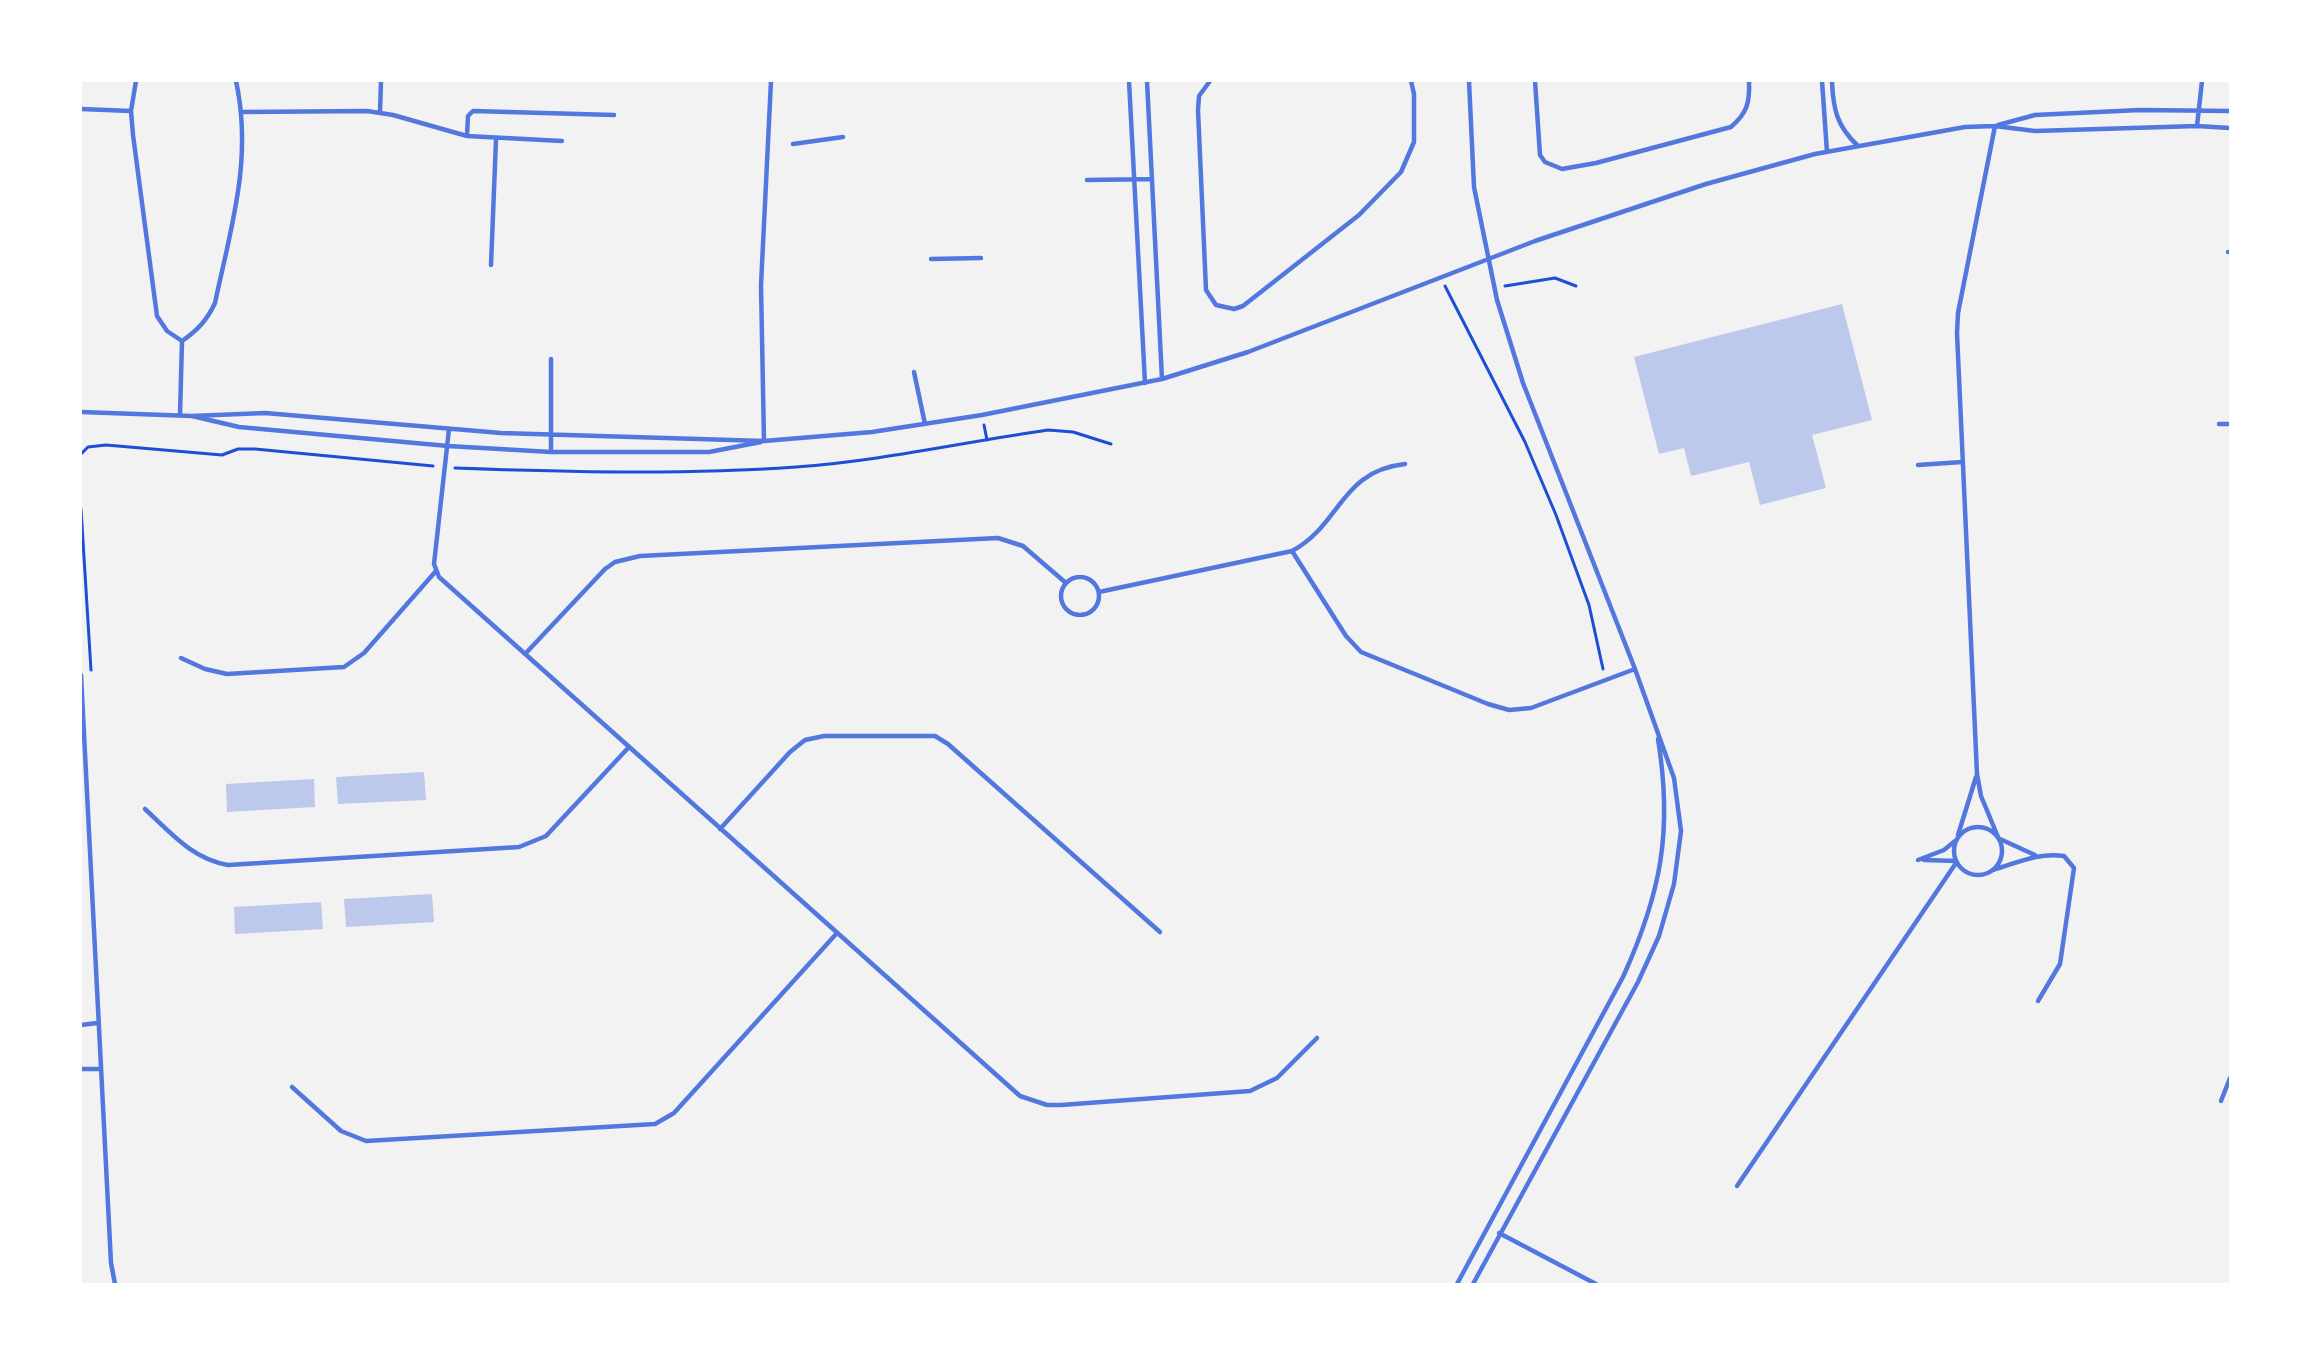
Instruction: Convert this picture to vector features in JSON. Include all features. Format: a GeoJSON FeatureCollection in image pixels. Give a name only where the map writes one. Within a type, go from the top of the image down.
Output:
{"type":"FeatureCollection","features":[{"type":"Feature","properties":{"kind":"lane"},"geometry":{"type":"LineString","coordinates":[[136,81],[131,111],[157,316],[167,331],[182,341]]}},
{"type":"Feature","properties":{"kind":"lane"},"geometry":{"type":"LineString","coordinates":[[180,415],[182,341],[202,325],[215,303],[243,165],[243,112],[236,81]]}},
{"type":"Feature","properties":{"kind":"lane"},"geometry":{"type":"LineString","coordinates":[[380,113],[381,81]]}},
{"type":"Feature","properties":{"kind":"lane"},"geometry":{"type":"LineString","coordinates":[[764,441],[761,285],[771,81]]}},
{"type":"Feature","properties":{"kind":"lane"},"geometry":{"type":"LineString","coordinates":[[1129,81],[1145,383]]}},
{"type":"Feature","properties":{"kind":"lane"},"geometry":{"type":"LineString","coordinates":[[1147,81],[1162,379]]}},
{"type":"Feature","properties":{"kind":"lane"},"geometry":{"type":"LineString","coordinates":[[1210,81],[1198,96],[1206,290],[1216,305],[1234,309],[1243,306],[1359,215],[1401,172],[1414,142],[1414,94],[1410,81]]}},
{"type":"Feature","properties":{"kind":"lane"},"geometry":{"type":"LineString","coordinates":[[1469,81],[1470,148],[1481,227],[1497,300],[1522,383],[1657,728],[1674,778],[1681,831],[1674,884],[1659,936],[1638,982],[1473,1284]]}},
{"type":"Feature","properties":{"kind":"lane"},"geometry":{"type":"LineString","coordinates":[[1535,81],[1540,155],[1545,162],[1562,169],[1606,160],[1731,127],[1744,116],[1750,101],[1749,81]]}},
{"type":"Feature","properties":{"kind":"lane"},"geometry":{"type":"LineString","coordinates":[[1822,81],[1827,152]]}},
{"type":"Feature","properties":{"kind":"lane"},"geometry":{"type":"LineString","coordinates":[[1832,81],[1833,106],[1838,121],[1857,146]]}},
{"type":"Feature","properties":{"kind":"lane"},"geometry":{"type":"LineString","coordinates":[[2198,126],[2202,81]]}},
{"type":"Feature","properties":{"kind":"lane"},"geometry":{"type":"LineString","coordinates":[[81,109],[131,111]]}},
{"type":"Feature","properties":{"kind":"lane"},"geometry":{"type":"LineString","coordinates":[[192,416],[216,413],[265,413],[551,436],[764,441],[819,438],[926,424],[1162,379],[1248,352],[1535,241],[1696,188],[1827,152],[1935,131],[1995,126],[2035,116],[2199,109],[2230,111]]}},
{"type":"Feature","properties":{"kind":"lane"},"geometry":{"type":"LineString","coordinates":[[467,136],[468,116],[473,111],[614,116]]}},
{"type":"Feature","properties":{"kind":"lane"},"geometry":{"type":"LineString","coordinates":[[243,112],[380,113],[467,136],[496,140],[562,141]]}},
{"type":"Feature","properties":{"kind":"lane"},"geometry":{"type":"LineString","coordinates":[[1995,126],[2035,131],[2198,126],[2230,128]]}},
{"type":"Feature","properties":{"kind":"lane"},"geometry":{"type":"LineString","coordinates":[[1993,870],[2002,856],[1999,838],[1981,796],[1977,774],[1962,462],[1958,313],[1995,126]]}},
{"type":"Feature","properties":{"kind":"lane"},"geometry":{"type":"LineString","coordinates":[[793,144],[843,137]]}},
{"type":"Feature","properties":{"kind":"lane"},"geometry":{"type":"LineString","coordinates":[[491,265],[496,140]]}},
{"type":"Feature","properties":{"kind":"lane"},"geometry":{"type":"LineString","coordinates":[[1087,180],[1152,178]]}},
{"type":"Feature","properties":{"kind":"lane"},"geometry":{"type":"LineString","coordinates":[[931,259],[981,258]]}},
{"type":"Feature","properties":{"kind":"lane"},"geometry":{"type":"LineString","coordinates":[[551,359],[551,452]]}},
{"type":"Feature","properties":{"kind":"lane"},"geometry":{"type":"LineString","coordinates":[[914,372],[926,424]]}},
{"type":"Feature","properties":{"kind":"lane"},"geometry":{"type":"LineString","coordinates":[[81,412],[192,416],[239,427],[448,446],[551,452],[709,452],[764,441]]}},
{"type":"Feature","properties":{"kind":"lane"},"geometry":{"type":"LineString","coordinates":[[2219,424],[2230,424]]}},
{"type":"Feature","properties":{"kind":"lane"},"geometry":{"type":"LineString","coordinates":[[181,658],[205,669],[227,674],[344,667],[364,653],[435,571],[449,429]]}},
{"type":"Feature","properties":{"kind":"lane"},"geometry":{"type":"LineString","coordinates":[[1918,465],[1962,462]]}},
{"type":"Feature","properties":{"kind":"lane"},"geometry":{"type":"LineString","coordinates":[[1099,592],[1292,551],[1311,538],[1360,479],[1374,471],[1405,464]]}},
{"type":"Feature","properties":{"kind":"lane"},"geometry":{"type":"LineString","coordinates":[[525,654],[604,569],[621,560],[640,556],[998,538],[1023,546],[1066,583]]}},
{"type":"Feature","properties":{"kind":"lane"},"geometry":{"type":"LineString","coordinates":[[1292,551],[1346,636],[1361,652],[1488,704],[1509,710],[1531,708],[1635,669]]}},
{"type":"Feature","properties":{"kind":"lane"},"geometry":{"type":"LineString","coordinates":[[435,571],[1009,1088],[1027,1099],[1047,1105],[1250,1091],[1277,1078],[1317,1038]]}},
{"type":"Feature","properties":{"kind":"lane"},"geometry":{"type":"LineString","coordinates":[[1078,577],[1085,578],[1096,586],[1099,592],[1097,606],[1092,612],[1079,616],[1072,614],[1063,603],[1061,596],[1066,583],[1078,577]]}},
{"type":"Feature","properties":{"kind":"lane"},"geometry":{"type":"LineString","coordinates":[[81,675],[99,1069],[111,1263],[115,1284]]}},
{"type":"Feature","properties":{"kind":"lane"},"geometry":{"type":"LineString","coordinates":[[1456,1284],[1623,977],[1644,930],[1659,881],[1666,830],[1665,778],[1657,728]]}},
{"type":"Feature","properties":{"kind":"lane"},"geometry":{"type":"LineString","coordinates":[[720,829],[790,752],[805,740],[824,736],[935,736],[948,744],[1160,932]]}},
{"type":"Feature","properties":{"kind":"lane"},"geometry":{"type":"LineString","coordinates":[[144,809],[190,850],[214,863],[228,865],[519,847],[546,836],[629,747]]}},
{"type":"Feature","properties":{"kind":"lane"},"geometry":{"type":"LineString","coordinates":[[1977,774],[1953,848],[1956,862],[1962,869],[1977,876],[2035,855],[2064,855],[2074,868],[2060,964],[2038,1001]]}},
{"type":"Feature","properties":{"kind":"lane"},"geometry":{"type":"LineString","coordinates":[[1956,862],[1918,860],[1944,850],[1972,827],[1982,827],[2035,855]]}},
{"type":"Feature","properties":{"kind":"lane"},"geometry":{"type":"LineString","coordinates":[[1737,1186],[1956,862]]}},
{"type":"Feature","properties":{"kind":"lane"},"geometry":{"type":"LineString","coordinates":[[292,1087],[341,1131],[366,1141],[655,1124],[674,1113],[837,933]]}},
{"type":"Feature","properties":{"kind":"lane"},"geometry":{"type":"LineString","coordinates":[[81,1025],[97,1023]]}},
{"type":"Feature","properties":{"kind":"lane"},"geometry":{"type":"LineString","coordinates":[[81,1069],[99,1069]]}},
{"type":"Feature","properties":{"kind":"lane"},"geometry":{"type":"LineString","coordinates":[[2221,1101],[2230,1078]]}},
{"type":"Feature","properties":{"kind":"lane"},"geometry":{"type":"LineString","coordinates":[[1499,1233],[1596,1284]]}},
{"type":"Feature","properties":{"kind":"path"},"geometry":{"type":"LineString","coordinates":[[1511,284],[1555,278],[1576,286]]}},
{"type":"Feature","properties":{"kind":"path"},"geometry":{"type":"LineString","coordinates":[[1441,279],[1525,442],[1556,515],[1589,605],[1606,680]]}},
{"type":"Feature","properties":{"kind":"building"},"geometry":{"type":"Polygon","coordinates":[[[1842,304],[1872,420],[1812,435],[1826,488],[1760,505],[1749,462],[1691,476],[1684,448],[1659,454],[1634,357],[1842,304]]]}},
{"type":"Feature","properties":{"kind":"building"},"geometry":{"type":"Polygon","coordinates":[[[424,772],[426,800],[338,804],[336,777],[424,772]]]}},
{"type":"Feature","properties":{"kind":"building"},"geometry":{"type":"Polygon","coordinates":[[[314,779],[315,807],[227,812],[226,784],[314,779]]]}},
{"type":"Feature","properties":{"kind":"building"},"geometry":{"type":"Polygon","coordinates":[[[432,894],[434,922],[346,927],[344,899],[432,894]]]}},
{"type":"Feature","properties":{"kind":"building"},"geometry":{"type":"Polygon","coordinates":[[[321,902],[323,929],[235,934],[234,907],[321,902]]]}}]}
